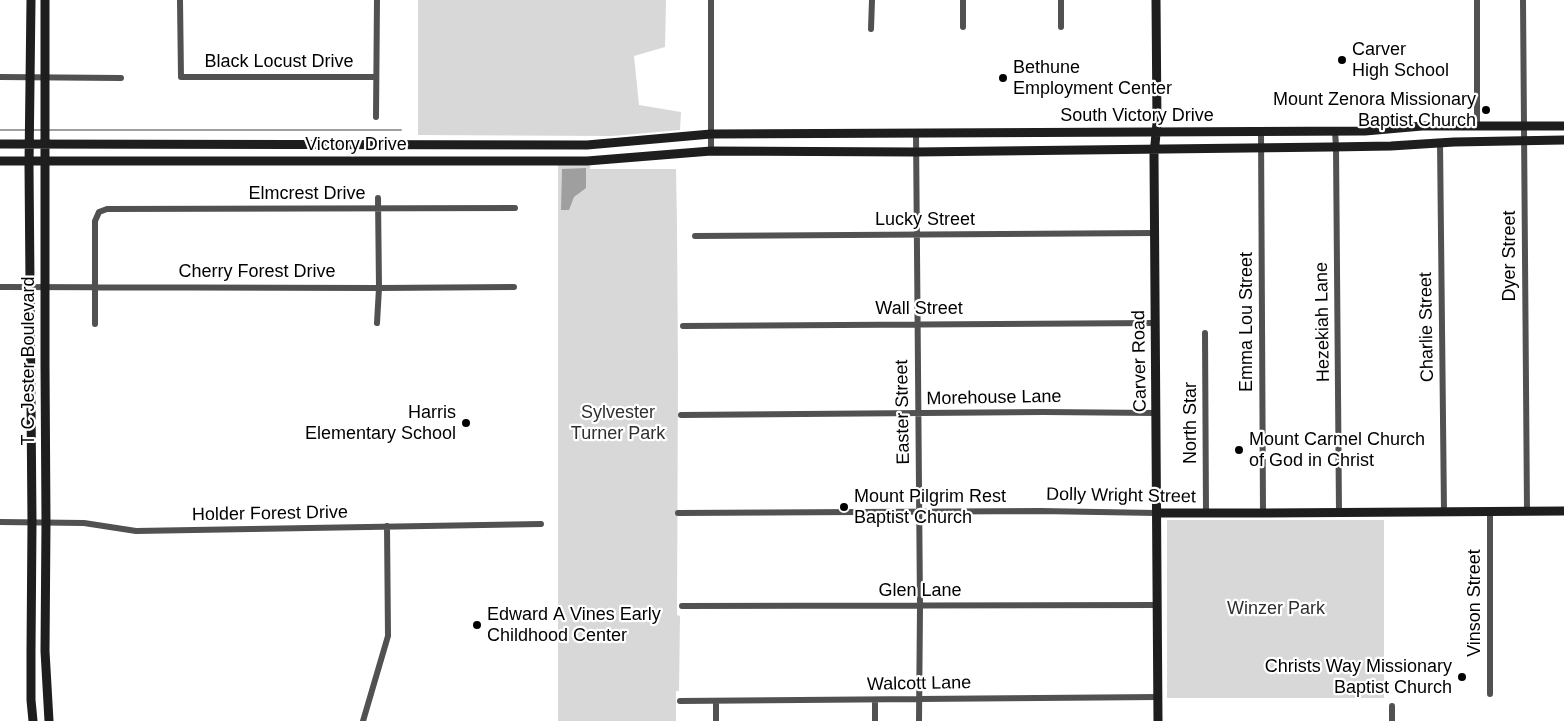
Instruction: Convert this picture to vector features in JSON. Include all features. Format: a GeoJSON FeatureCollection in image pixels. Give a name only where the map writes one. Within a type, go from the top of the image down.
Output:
{"type":"FeatureCollection","features":[{"type":"Feature","properties":{"kind":"main road","name":"T C Jester Boulevard"},"geometry":{"type":"LineString","coordinates":[[31,0],[29,161],[32,522],[31,700],[33,721]]}},
{"type":"Feature","properties":{"kind":"main road","name":"T C Jester Boulevard"},"geometry":{"type":"LineString","coordinates":[[45,0],[45,651],[48,721]]}},
{"type":"Feature","properties":{"kind":"main road","name":"Carver Road"},"geometry":{"type":"LineString","coordinates":[[1156,0],[1155,233],[1158,721]]}},
{"type":"Feature","properties":{"kind":"main road","name":"South Victory Drive"},"geometry":{"type":"LineString","coordinates":[[711,134],[1365,131],[1422,126],[1564,126]]}},
{"type":"Feature","properties":{"kind":"main road"},"geometry":{"type":"LineString","coordinates":[[1454,142],[1462,136],[1473,133],[1477,126]]}},
{"type":"Feature","properties":{"kind":"main road"},"geometry":{"type":"LineString","coordinates":[[1032,133],[1032,150]]}},
{"type":"Feature","properties":{"kind":"main road","name":"Victory Drive"},"geometry":{"type":"LineString","coordinates":[[0,144],[45,140],[210,145],[546,145],[627,142],[711,134]]}},
{"type":"Feature","properties":{"kind":"main road","name":"South Victory Drive"},"geometry":{"type":"LineString","coordinates":[[711,151],[916,152],[1261,148],[1564,140]]}},
{"type":"Feature","properties":{"kind":"main road"},"geometry":{"type":"LineString","coordinates":[[210,145],[210,161]]}},
{"type":"Feature","properties":{"kind":"main road"},"geometry":{"type":"LineString","coordinates":[[378,145],[378,161]]}},
{"type":"Feature","properties":{"kind":"main road"},"geometry":{"type":"LineString","coordinates":[[546,145],[546,161]]}},
{"type":"Feature","properties":{"kind":"main road","name":"Victory Drive"},"geometry":{"type":"LineString","coordinates":[[0,161],[546,161],[626,159],[711,151]]}},
{"type":"Feature","properties":{"kind":"main road"},"geometry":{"type":"LineString","coordinates":[[31,414],[45,414]]}},
{"type":"Feature","properties":{"kind":"main road","name":"Dolly Wright Street"},"geometry":{"type":"LineString","coordinates":[[1157,512],[1564,511]]}},
{"type":"Feature","properties":{"kind":"main road"},"geometry":{"type":"LineString","coordinates":[[31,651],[45,651]]}},
{"type":"Feature","properties":{"kind":"street","name":"Black Locust Drive"},"geometry":{"type":"LineString","coordinates":[[180,0],[181,77],[376,77]]}},
{"type":"Feature","properties":{"kind":"street"},"geometry":{"type":"LineString","coordinates":[[376,116],[377,0]]}},
{"type":"Feature","properties":{"kind":"street"},"geometry":{"type":"LineString","coordinates":[[711,0],[711,151]]}},
{"type":"Feature","properties":{"kind":"street"},"geometry":{"type":"LineString","coordinates":[[871,29],[872,0]]}},
{"type":"Feature","properties":{"kind":"street"},"geometry":{"type":"LineString","coordinates":[[963,0],[963,27]]}},
{"type":"Feature","properties":{"kind":"street"},"geometry":{"type":"LineString","coordinates":[[1061,0],[1061,27]]}},
{"type":"Feature","properties":{"kind":"street"},"geometry":{"type":"LineString","coordinates":[[1477,0],[1477,126]]}},
{"type":"Feature","properties":{"kind":"street","name":"Dyer Street"},"geometry":{"type":"LineString","coordinates":[[1523,0],[1527,511]]}},
{"type":"Feature","properties":{"kind":"street"},"geometry":{"type":"LineString","coordinates":[[0,77],[121,78]]}},
{"type":"Feature","properties":{"kind":"street","name":"Emma Lou Street"},"geometry":{"type":"LineString","coordinates":[[1261,131],[1263,513]]}},
{"type":"Feature","properties":{"kind":"street","name":"Hezekiah Lane"},"geometry":{"type":"LineString","coordinates":[[1335,131],[1339,513]]}},
{"type":"Feature","properties":{"kind":"street","name":"Easter Street"},"geometry":{"type":"LineString","coordinates":[[916,134],[916,324],[920,606],[919,721]]}},
{"type":"Feature","properties":{"kind":"street","name":"Charlie Street"},"geometry":{"type":"LineString","coordinates":[[1440,142],[1444,512]]}},
{"type":"Feature","properties":{"kind":"street"},"geometry":{"type":"LineString","coordinates":[[377,323],[379,288],[378,198]]}},
{"type":"Feature","properties":{"kind":"street","name":"Elmcrest Drive"},"geometry":{"type":"LineString","coordinates":[[94,286],[95,221],[99,212],[107,209],[515,208]]}},
{"type":"Feature","properties":{"kind":"street","name":"Lucky Street"},"geometry":{"type":"LineString","coordinates":[[695,236],[1155,233]]}},
{"type":"Feature","properties":{"kind":"street","name":"Cherry Forest Drive"},"geometry":{"type":"LineString","coordinates":[[0,286],[514,287]]}},
{"type":"Feature","properties":{"kind":"street"},"geometry":{"type":"LineString","coordinates":[[94,286],[95,324]]}},
{"type":"Feature","properties":{"kind":"street","name":"Wall Street"},"geometry":{"type":"LineString","coordinates":[[683,326],[1156,323]]}},
{"type":"Feature","properties":{"kind":"street","name":"North Star"},"geometry":{"type":"LineString","coordinates":[[1205,333],[1206,513]]}},
{"type":"Feature","properties":{"kind":"street","name":"Morehouse Lane"},"geometry":{"type":"LineString","coordinates":[[681,415],[1157,413]]}},
{"type":"Feature","properties":{"kind":"street","name":"Dolly Wright Street"},"geometry":{"type":"LineString","coordinates":[[678,513],[1157,512]]}},
{"type":"Feature","properties":{"kind":"street","name":"Vinson Street"},"geometry":{"type":"LineString","coordinates":[[1490,512],[1490,694]]}},
{"type":"Feature","properties":{"kind":"street","name":"Holder Forest Drive"},"geometry":{"type":"LineString","coordinates":[[0,522],[84,522],[136,531],[541,524]]}},
{"type":"Feature","properties":{"kind":"street"},"geometry":{"type":"LineString","coordinates":[[363,721],[388,636],[386,526]]}},
{"type":"Feature","properties":{"kind":"street","name":"Glen Lane"},"geometry":{"type":"LineString","coordinates":[[682,606],[1158,605]]}},
{"type":"Feature","properties":{"kind":"street","name":"Walcott Lane"},"geometry":{"type":"LineString","coordinates":[[680,702],[1158,697]]}},
{"type":"Feature","properties":{"kind":"street"},"geometry":{"type":"LineString","coordinates":[[875,700],[875,721]]}},
{"type":"Feature","properties":{"kind":"street"},"geometry":{"type":"LineString","coordinates":[[716,701],[716,721]]}},
{"type":"Feature","properties":{"kind":"street"},"geometry":{"type":"LineString","coordinates":[[1392,706],[1392,721]]}},
{"type":"Feature","properties":{"kind":"green space"},"geometry":{"type":"Polygon","coordinates":[[[418,0],[666,0],[665,47],[634,56],[639,105],[681,112],[680,130],[612,136],[418,135],[418,0]]]}},
{"type":"Feature","properties":{"kind":"green space","name":"Sylvester Turner Park"},"geometry":{"type":"Polygon","coordinates":[[[558,165],[590,165],[590,169],[676,169],[678,371],[677,615],[680,616],[679,691],[676,691],[676,721],[558,721],[558,165]]]}},
{"type":"Feature","properties":{"kind":"green space","name":"Winzer Park"},"geometry":{"type":"Polygon","coordinates":[[[1167,520],[1384,520],[1384,698],[1167,698],[1167,520]]]}},
{"type":"Feature","properties":{"kind":"shaded area"},"geometry":{"type":"Polygon","coordinates":[[[586,168],[586,188],[574,197],[569,210],[561,210],[562,169],[586,168]]]}},
{"type":"Feature","properties":{"kind":"waterway"},"geometry":{"type":"LineString","coordinates":[[0,130],[26,130]]}},
{"type":"Feature","properties":{"kind":"waterway"},"geometry":{"type":"LineString","coordinates":[[31,130],[41,130]]}},
{"type":"Feature","properties":{"kind":"waterway"},"geometry":{"type":"LineString","coordinates":[[49,130],[401,130]]}},
{"type":"Feature","properties":{"kind":"place","name":"Carver High School"},"geometry":{"type":"Point","coordinates":[1342,60]}},
{"type":"Feature","properties":{"kind":"place","name":"Bethune Employment Center"},"geometry":{"type":"Point","coordinates":[1003,78]}},
{"type":"Feature","properties":{"kind":"place","name":"Mount Zenora Missionary Baptist Church"},"geometry":{"type":"Point","coordinates":[1486,110]}},
{"type":"Feature","properties":{"kind":"place","name":"Harris Elementary School"},"geometry":{"type":"Point","coordinates":[466,423]}},
{"type":"Feature","properties":{"kind":"place","name":"Mount Carmel Church of God in Christ"},"geometry":{"type":"Point","coordinates":[1239,450]}},
{"type":"Feature","properties":{"kind":"place","name":"Mount Pilgrim Rest Baptist Church"},"geometry":{"type":"Point","coordinates":[844,507]}},
{"type":"Feature","properties":{"kind":"place","name":"Edward A Vines Early Childhood Center"},"geometry":{"type":"Point","coordinates":[477,625]}},
{"type":"Feature","properties":{"kind":"place","name":"Christs Way Missionary Baptist Church"},"geometry":{"type":"Point","coordinates":[1462,677]}}]}
